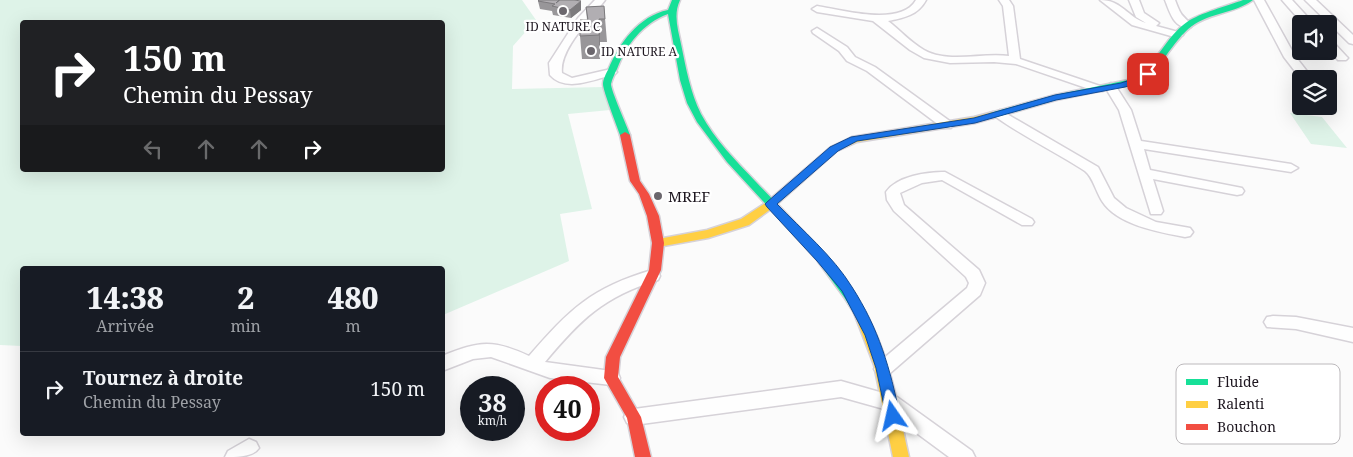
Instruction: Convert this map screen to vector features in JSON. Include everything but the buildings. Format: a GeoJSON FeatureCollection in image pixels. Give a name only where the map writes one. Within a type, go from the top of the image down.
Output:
{"type":"FeatureCollection","features":[{"type":"Feature","properties":{"kind":"street"},"geometry":{"type":"LineString","coordinates":[[600,0],[582,20],[555,63],[556,75],[560,79],[607,84]]}},
{"type":"Feature","properties":{"kind":"street"},"geometry":{"type":"LineString","coordinates":[[879,19],[913,10],[921,0]]}},
{"type":"Feature","properties":{"kind":"street"},"geometry":{"type":"LineString","coordinates":[[1004,0],[1008,6],[1014,60]]}},
{"type":"Feature","properties":{"kind":"street"},"geometry":{"type":"LineString","coordinates":[[1105,0],[1136,23],[1182,31]]}},
{"type":"Feature","properties":{"kind":"street"},"geometry":{"type":"LineString","coordinates":[[1134,0],[1140,15],[1149,22],[1182,31]]}},
{"type":"Feature","properties":{"kind":"street"},"geometry":{"type":"LineString","coordinates":[[1170,0],[1182,31]]}},
{"type":"Feature","properties":{"kind":"street"},"geometry":{"type":"LineString","coordinates":[[658,243],[708,234],[750,219],[771,204],[834,149],[844,143],[872,135],[948,125],[1000,114],[1055,98],[1136,81],[1148,74],[1182,31],[1249,0]]}},
{"type":"Feature","properties":{"kind":"street"},"geometry":{"type":"LineString","coordinates":[[1259,0],[1290,57],[1300,70]]}},
{"type":"Feature","properties":{"kind":"street"},"geometry":{"type":"LineString","coordinates":[[1287,0],[1301,15]]}},
{"type":"Feature","properties":{"kind":"street"},"geometry":{"type":"LineString","coordinates":[[1310,0],[1353,41]]}},
{"type":"Feature","properties":{"kind":"street"},"geometry":{"type":"LineString","coordinates":[[643,457],[634,417],[611,378],[613,357],[655,270],[658,243],[653,216],[644,194],[635,181],[626,137],[607,84],[624,47],[640,29],[675,4],[686,86],[714,142],[821,258],[847,289],[872,335],[883,368],[901,457]]}},
{"type":"Feature","properties":{"kind":"street"},"geometry":{"type":"LineString","coordinates":[[817,9],[879,19],[914,48],[932,57],[1014,60],[1105,88],[1125,110],[1156,211]]}},
{"type":"Feature","properties":{"kind":"street"},"geometry":{"type":"LineString","coordinates":[[818,31],[843,49],[851,59],[871,69],[948,125]]}},
{"type":"Feature","properties":{"kind":"street"},"geometry":{"type":"LineString","coordinates":[[1337,53],[1342,58]]}},
{"type":"Feature","properties":{"kind":"street"},"geometry":{"type":"LineString","coordinates":[[578,81],[611,72]]}},
{"type":"Feature","properties":{"kind":"street"},"geometry":{"type":"LineString","coordinates":[[1000,114],[1027,133],[1093,170],[1108,200],[1121,212],[1152,226],[1185,232]]}},
{"type":"Feature","properties":{"kind":"street"},"geometry":{"type":"LineString","coordinates":[[1136,144],[1291,168]]}},
{"type":"Feature","properties":{"kind":"street"},"geometry":{"type":"LineString","coordinates":[[1144,173],[1237,191]]}},
{"type":"Feature","properties":{"kind":"street"},"geometry":{"type":"LineString","coordinates":[[883,368],[974,291],[977,283],[973,274],[899,208],[894,200],[893,192],[898,187],[936,175],[945,176],[1027,222]]}},
{"type":"Feature","properties":{"kind":"street"},"geometry":{"type":"LineString","coordinates":[[532,365],[573,317],[599,296],[622,285],[652,276]]}},
{"type":"Feature","properties":{"kind":"street"},"geometry":{"type":"LineString","coordinates":[[1274,322],[1296,324],[1353,335]]}},
{"type":"Feature","properties":{"kind":"street"},"geometry":{"type":"LineString","coordinates":[[445,363],[484,350],[506,354],[532,365],[570,374],[611,378]]}},
{"type":"Feature","properties":{"kind":"street"},"geometry":{"type":"LineString","coordinates":[[634,417],[841,389],[890,403],[965,457]]}},
{"type":"Feature","properties":{"kind":"green space"},"geometry":{"type":"Polygon","coordinates":[[[0,0],[522,0],[536,20],[513,46],[512,89],[604,87],[610,110],[568,114],[592,209],[560,214],[569,261],[445,314],[445,266],[20,266],[20,346],[0,345],[0,0]]]}},
{"type":"Feature","properties":{"kind":"green space"},"geometry":{"type":"Polygon","coordinates":[[[1290,113],[1292,115],[1322,117],[1347,148],[1311,144],[1290,113]]]}},
{"type":"Feature","properties":{"kind":"traffic: fast"},"geometry":{"type":"LineString","coordinates":[[676,0],[672,8],[672,19],[688,91],[697,114],[712,138],[730,160],[806,240],[835,275],[860,313]]}},
{"type":"Feature","properties":{"kind":"traffic: fast"},"geometry":{"type":"LineString","coordinates":[[993,115],[1055,98],[1136,81],[1148,74],[1182,31],[1191,23],[1249,0]]}},
{"type":"Feature","properties":{"kind":"traffic: fast"},"geometry":{"type":"LineString","coordinates":[[625,135],[607,84],[610,75],[620,52],[632,36],[651,19],[672,11]]}},
{"type":"Feature","properties":{"kind":"traffic: slow"},"geometry":{"type":"LineString","coordinates":[[658,243],[708,234],[745,222],[771,204],[834,149],[855,139],[975,120],[993,115]]}},
{"type":"Feature","properties":{"kind":"traffic: slow"},"geometry":{"type":"LineString","coordinates":[[860,313],[881,365],[901,457]]}},
{"type":"Feature","properties":{"kind":"traffic: jam"},"geometry":{"type":"LineString","coordinates":[[625,135],[635,181],[644,194],[653,216],[658,243],[655,270],[613,357],[611,378],[634,417],[643,457]]}},
{"type":"Feature","properties":{"kind":"place","name":"ID NATURE C"},"geometry":{"type":"Point","coordinates":[563,11]}},
{"type":"Feature","properties":{"kind":"place","name":"ID NATURE A"},"geometry":{"type":"Point","coordinates":[591,51]}},
{"type":"Feature","properties":{"kind":"place","name":"MREF"},"geometry":{"type":"Point","coordinates":[658,196]}},
{"type":"Feature","properties":{"kind":"route"},"geometry":{"type":"LineString","coordinates":[[893,416],[883,368],[872,335],[847,289],[771,204],[834,149],[855,139],[995,116],[1030,104],[1122,85],[1136,81],[1148,74]]}}]}
